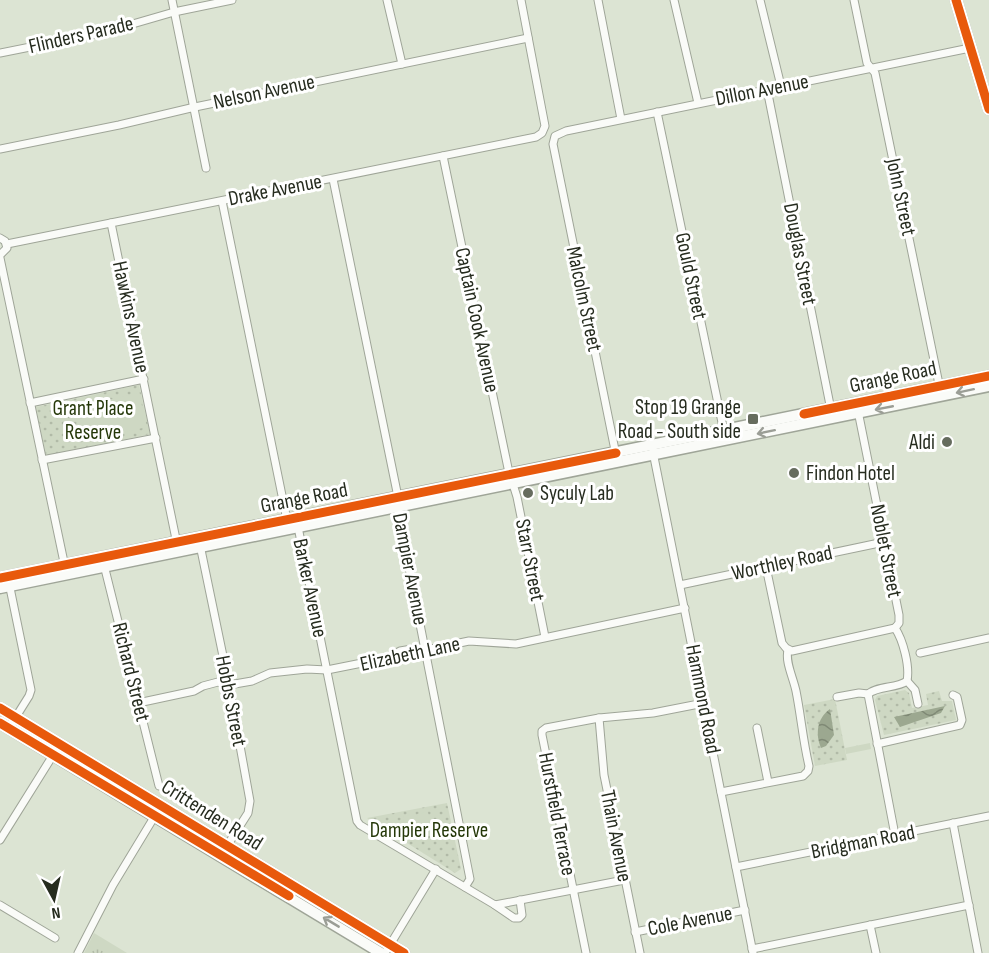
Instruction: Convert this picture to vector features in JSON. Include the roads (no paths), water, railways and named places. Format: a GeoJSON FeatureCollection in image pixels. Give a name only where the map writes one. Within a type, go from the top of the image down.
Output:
{"type":"FeatureCollection","features":[{"type":"Feature","properties":{"kind":"main road"},"geometry":{"type":"LineString","coordinates":[[956,0],[989,106]]}},
{"type":"Feature","properties":{"kind":"main road","name":"Grange Road"},"geometry":{"type":"LineString","coordinates":[[941,391],[989,376]]}},
{"type":"Feature","properties":{"kind":"main road","name":"Grange Road"},"geometry":{"type":"LineString","coordinates":[[199,543],[287,520],[398,502],[941,391],[989,386]]}},
{"type":"Feature","properties":{"kind":"main road","name":"Grange Road"},"geometry":{"type":"LineString","coordinates":[[5,582],[199,543],[298,527],[398,502]]}},
{"type":"Feature","properties":{"kind":"main road","name":"Crittenden Road"},"geometry":{"type":"LineString","coordinates":[[0,708],[227,845],[385,950]]}},
{"type":"Feature","properties":{"kind":"main road","name":"Crittenden Road"},"geometry":{"type":"LineString","coordinates":[[5,725],[220,857],[385,950],[404,953]]}},
{"type":"Feature","properties":{"kind":"street"},"geometry":{"type":"LineString","coordinates":[[171,0],[206,168]]}},
{"type":"Feature","properties":{"kind":"street","name":"Flinders Parade"},"geometry":{"type":"LineString","coordinates":[[0,53],[105,32],[174,12],[232,0]]}},
{"type":"Feature","properties":{"kind":"street"},"geometry":{"type":"LineString","coordinates":[[387,0],[402,64]]}},
{"type":"Feature","properties":{"kind":"street"},"geometry":{"type":"LineString","coordinates":[[521,0],[528,38]]}},
{"type":"Feature","properties":{"kind":"street"},"geometry":{"type":"LineString","coordinates":[[598,0],[621,119]]}},
{"type":"Feature","properties":{"kind":"street"},"geometry":{"type":"LineString","coordinates":[[674,0],[698,103]]}},
{"type":"Feature","properties":{"kind":"street"},"geometry":{"type":"LineString","coordinates":[[760,0],[781,86]]}},
{"type":"Feature","properties":{"kind":"street","name":"John Street"},"geometry":{"type":"LineString","coordinates":[[855,0],[867,63],[875,73],[941,391]]}},
{"type":"Feature","properties":{"kind":"street","name":"Nelson Avenue"},"geometry":{"type":"LineString","coordinates":[[0,149],[528,38]]}},
{"type":"Feature","properties":{"kind":"street","name":"Drake Avenue"},"geometry":{"type":"LineString","coordinates":[[7,244],[536,137],[542,133],[545,126],[528,38]]}},
{"type":"Feature","properties":{"kind":"street","name":"Dillon Avenue"},"geometry":{"type":"LineString","coordinates":[[555,136],[566,130],[970,48]]}},
{"type":"Feature","properties":{"kind":"street","name":"Douglas Street"},"geometry":{"type":"LineString","coordinates":[[766,89],[832,413]]}},
{"type":"Feature","properties":{"kind":"street","name":"Gould Street"},"geometry":{"type":"LineString","coordinates":[[657,112],[725,435]]}},
{"type":"Feature","properties":{"kind":"street","name":"Malcolm Street"},"geometry":{"type":"LineString","coordinates":[[555,136],[552,144],[617,458]]}},
{"type":"Feature","properties":{"kind":"street","name":"Captain Cook Avenue"},"geometry":{"type":"LineString","coordinates":[[443,156],[511,479]]}},
{"type":"Feature","properties":{"kind":"street","name":"Dampier Avenue"},"geometry":{"type":"LineString","coordinates":[[333,179],[470,879],[465,887]]}},
{"type":"Feature","properties":{"kind":"street","name":"Barker Avenue"},"geometry":{"type":"LineString","coordinates":[[222,201],[287,520],[298,527],[357,821],[360,825],[514,918],[522,915],[520,900]]}},
{"type":"Feature","properties":{"kind":"street","name":"Hawkins Avenue"},"geometry":{"type":"LineString","coordinates":[[111,223],[178,547]]}},
{"type":"Feature","properties":{"kind":"street"},"geometry":{"type":"LineString","coordinates":[[0,238],[7,244],[6,252],[0,256],[65,570]]}},
{"type":"Feature","properties":{"kind":"street"},"geometry":{"type":"LineString","coordinates":[[30,403],[144,379]]}},
{"type":"Feature","properties":{"kind":"street","name":"Noblet Street"},"geometry":{"type":"LineString","coordinates":[[858,408],[899,615],[899,623],[895,628]]}},
{"type":"Feature","properties":{"kind":"street"},"geometry":{"type":"LineString","coordinates":[[42,460],[156,438]]}},
{"type":"Feature","properties":{"kind":"street","name":"Hammond Road"},"geometry":{"type":"LineString","coordinates":[[653,450],[752,951]]}},
{"type":"Feature","properties":{"kind":"street","name":"Starr Street"},"geometry":{"type":"LineString","coordinates":[[511,479],[545,637]]}},
{"type":"Feature","properties":{"kind":"street","name":"Worthley Road"},"geometry":{"type":"LineString","coordinates":[[680,585],[884,542]]}},
{"type":"Feature","properties":{"kind":"street","name":"Hobbs Street"},"geometry":{"type":"LineString","coordinates":[[199,543],[229,685],[250,801],[248,813],[220,857]]}},
{"type":"Feature","properties":{"kind":"street","name":"Richard Street"},"geometry":{"type":"LineString","coordinates":[[103,562],[159,786]]}},
{"type":"Feature","properties":{"kind":"street"},"geometry":{"type":"LineString","coordinates":[[766,567],[782,643],[788,650],[895,628],[901,640],[908,673],[907,681],[915,690],[918,704]]}},
{"type":"Feature","properties":{"kind":"street"},"geometry":{"type":"LineString","coordinates":[[5,582],[31,690],[17,718],[5,725]]}},
{"type":"Feature","properties":{"kind":"street","name":"Elizabeth Lane"},"geometry":{"type":"LineString","coordinates":[[138,703],[194,691],[218,682],[229,685],[252,681],[270,673],[307,669],[327,670],[387,658],[400,651],[418,648],[426,650],[469,641],[516,644],[685,608]]}},
{"type":"Feature","properties":{"kind":"street"},"geometry":{"type":"LineString","coordinates":[[920,653],[989,639]]}},
{"type":"Feature","properties":{"kind":"street"},"geometry":{"type":"LineString","coordinates":[[721,792],[803,776],[808,771],[792,672],[786,659],[788,650]]}},
{"type":"Feature","properties":{"kind":"street"},"geometry":{"type":"LineString","coordinates":[[837,697],[859,693],[868,694],[875,689],[907,681]]}},
{"type":"Feature","properties":{"kind":"street"},"geometry":{"type":"LineString","coordinates":[[868,694],[895,835]]}},
{"type":"Feature","properties":{"kind":"street"},"geometry":{"type":"LineString","coordinates":[[877,744],[960,725],[962,720],[957,697],[953,695]]}},
{"type":"Feature","properties":{"kind":"street","name":"Hurstfield Terrace"},"geometry":{"type":"LineString","coordinates":[[586,953],[542,731],[546,728],[600,718],[653,713],[704,703]]}},
{"type":"Feature","properties":{"kind":"street","name":"Thain Avenue"},"geometry":{"type":"LineString","coordinates":[[600,718],[604,775],[640,953]]}},
{"type":"Feature","properties":{"kind":"street"},"geometry":{"type":"LineString","coordinates":[[757,728],[768,783]]}},
{"type":"Feature","properties":{"kind":"street"},"geometry":{"type":"LineString","coordinates":[[0,840],[60,744]]}},
{"type":"Feature","properties":{"kind":"street"},"geometry":{"type":"LineString","coordinates":[[78,953],[113,885],[161,805]]}},
{"type":"Feature","properties":{"kind":"street","name":"Bridgman Road"},"geometry":{"type":"LineString","coordinates":[[736,867],[989,816]]}},
{"type":"Feature","properties":{"kind":"street"},"geometry":{"type":"LineString","coordinates":[[953,824],[978,953]]}},
{"type":"Feature","properties":{"kind":"street"},"geometry":{"type":"LineString","coordinates":[[385,950],[436,869]]}},
{"type":"Feature","properties":{"kind":"street"},"geometry":{"type":"LineString","coordinates":[[495,905],[624,880]]}},
{"type":"Feature","properties":{"kind":"street"},"geometry":{"type":"LineString","coordinates":[[0,905],[55,938]]}},
{"type":"Feature","properties":{"kind":"street"},"geometry":{"type":"LineString","coordinates":[[752,951],[969,905]]}},
{"type":"Feature","properties":{"kind":"street","name":"Cole Avenue"},"geometry":{"type":"LineString","coordinates":[[635,932],[745,910]]}},
{"type":"Feature","properties":{"kind":"street"},"geometry":{"type":"LineString","coordinates":[[870,925],[876,953]]}},
{"type":"Feature","properties":{"kind":"water"},"geometry":{"type":"Polygon","coordinates":[[[945,706],[941,713],[900,727],[894,717],[945,706]]]}},
{"type":"Feature","properties":{"kind":"water"},"geometry":{"type":"Polygon","coordinates":[[[830,709],[834,735],[826,746],[821,748],[818,727],[822,717],[830,709]]]}},
{"type":"Feature","properties":{"kind":"place","name":"Stop 19 Grange Road - South side"},"geometry":{"type":"Point","coordinates":[753,419]}},
{"type":"Feature","properties":{"kind":"place","name":"Aldi"},"geometry":{"type":"Point","coordinates":[947,442]}},
{"type":"Feature","properties":{"kind":"place","name":"Findon Hotel"},"geometry":{"type":"Point","coordinates":[794,473]}},
{"type":"Feature","properties":{"kind":"place","name":"Syculy Lab"},"geometry":{"type":"Point","coordinates":[528,493]}},
{"type":"Feature","properties":{"kind":"park label","name":"Grant Place Reserve"},"geometry":{"type":"Point","coordinates":[93,420]}},
{"type":"Feature","properties":{"kind":"park label","name":"Dampier Reserve"},"geometry":{"type":"Point","coordinates":[429,830]}}]}
